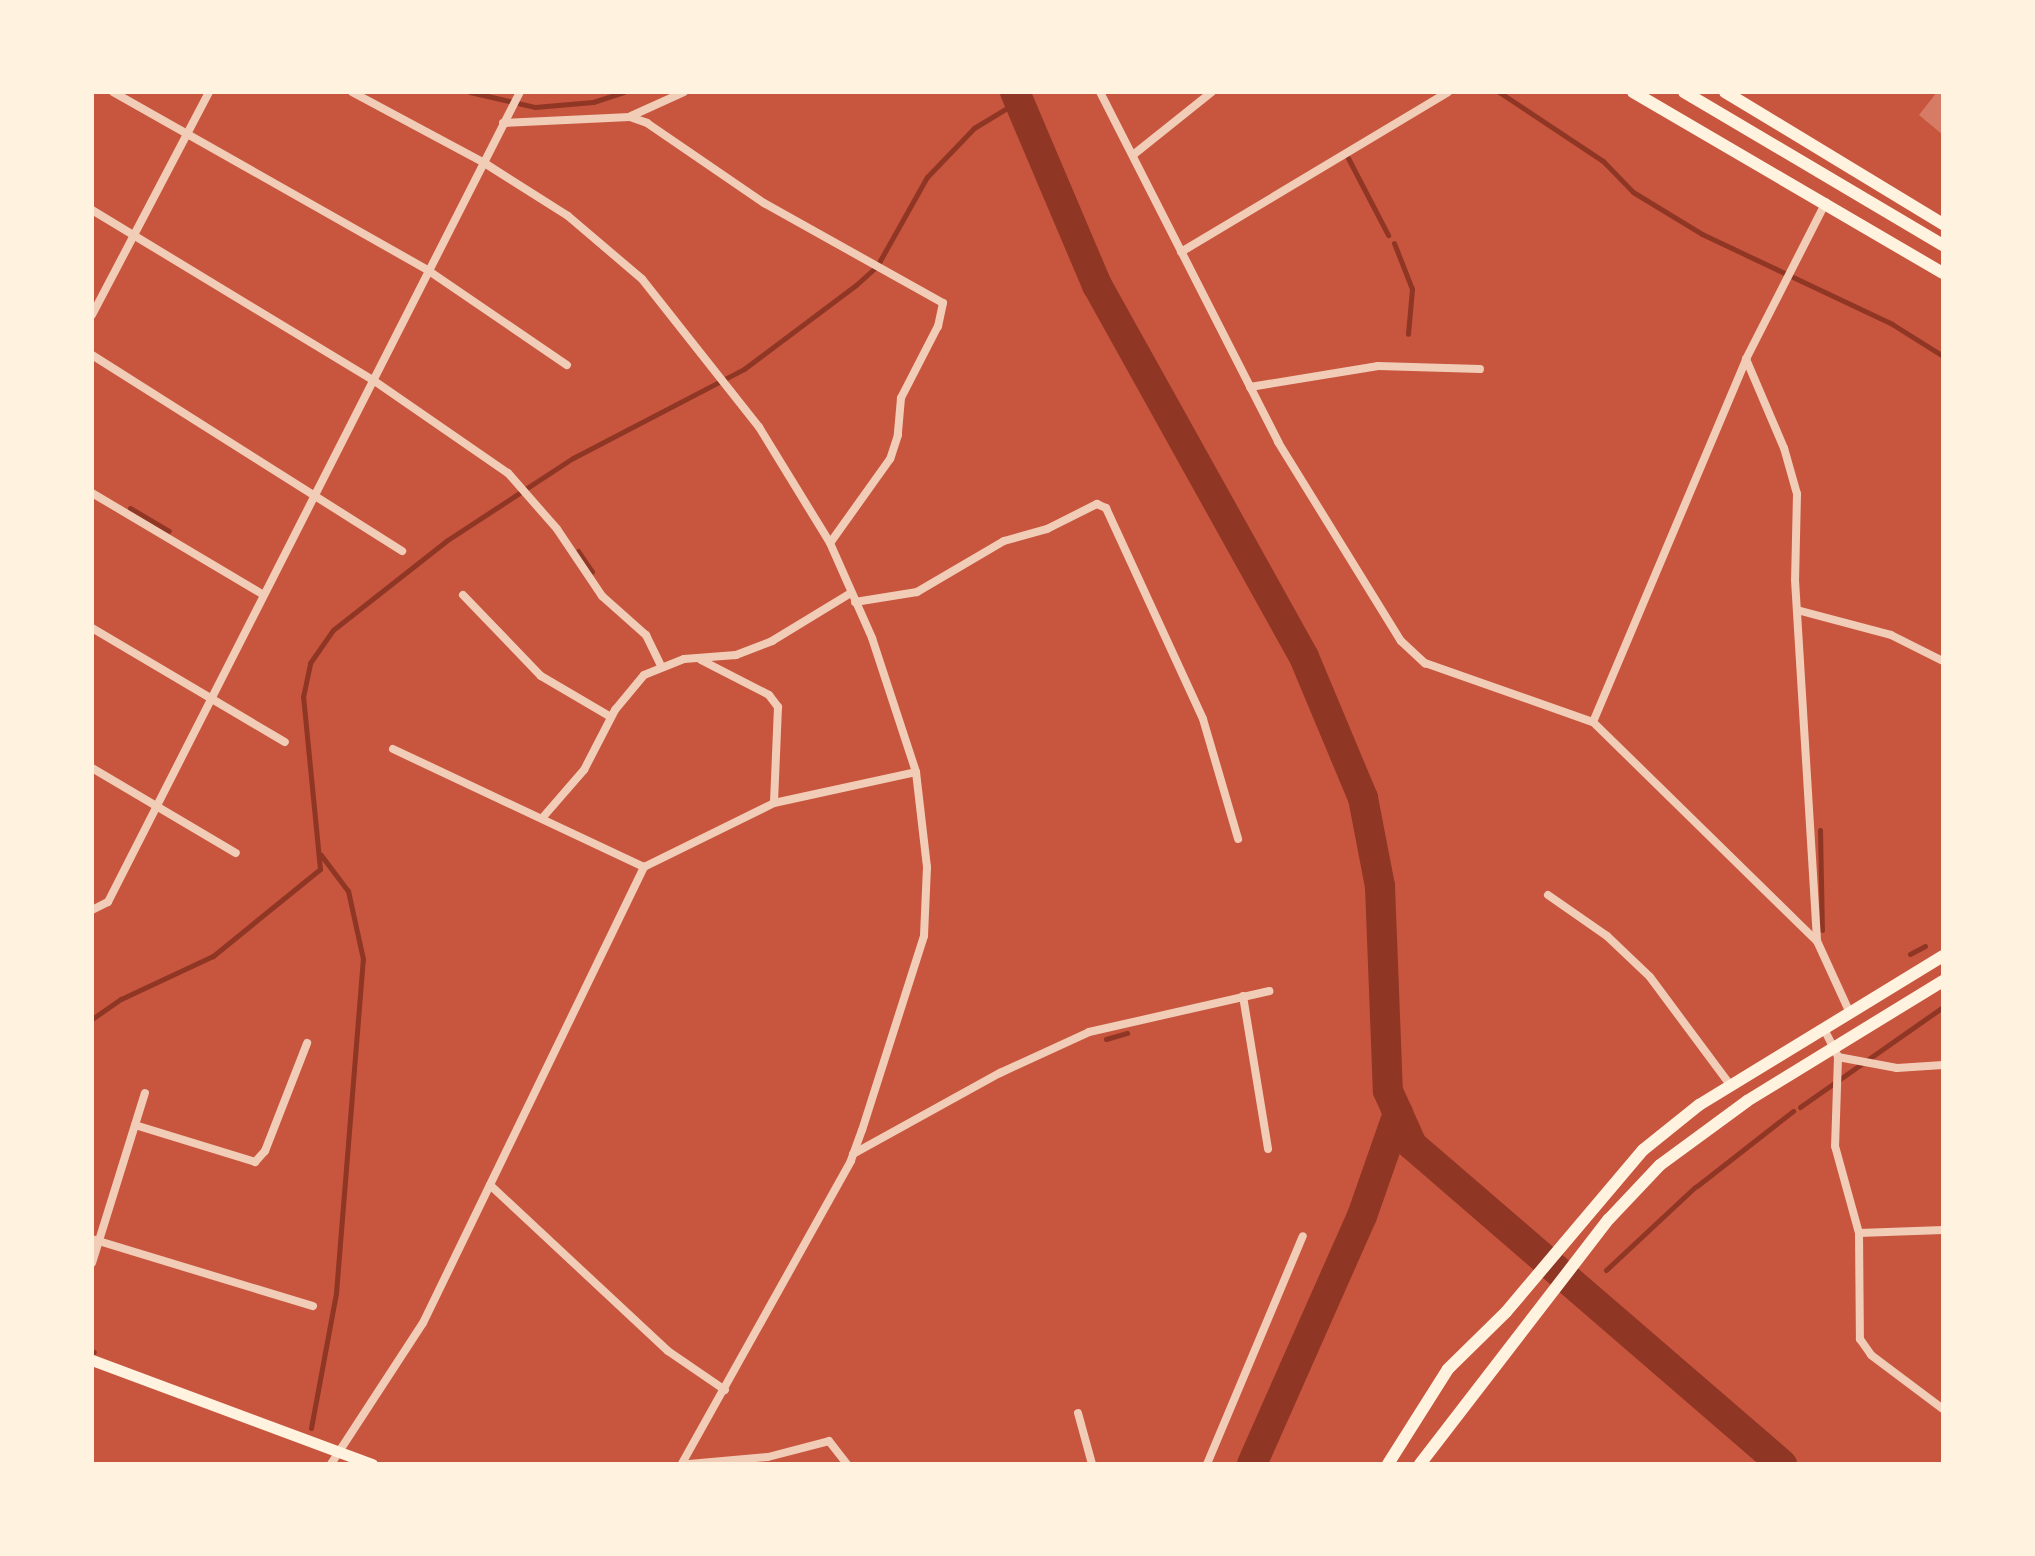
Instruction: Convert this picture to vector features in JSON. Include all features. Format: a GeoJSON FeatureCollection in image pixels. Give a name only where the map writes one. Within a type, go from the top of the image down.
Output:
{"type":"FeatureCollection","features":[{"type":"Feature","properties":{"kind":"main road"},"geometry":{"type":"LineString","coordinates":[[1633,92],[1827,202],[1943,273]]}},
{"type":"Feature","properties":{"kind":"main road"},"geometry":{"type":"LineString","coordinates":[[1684,92],[1943,245]]}},
{"type":"Feature","properties":{"kind":"main road"},"geometry":{"type":"LineString","coordinates":[[1725,92],[1943,224]]}},
{"type":"Feature","properties":{"kind":"main road"},"geometry":{"type":"LineString","coordinates":[[1388,1464],[1448,1369],[1506,1312],[1576,1223],[1643,1150],[1731,1086],[1943,956]]}},
{"type":"Feature","properties":{"kind":"main road"},"geometry":{"type":"LineString","coordinates":[[1420,1464],[1594,1237],[1670,1156],[1943,981]]}},
{"type":"Feature","properties":{"kind":"main road"},"geometry":{"type":"LineString","coordinates":[[92,1360],[372,1464]]}},
{"type":"Feature","properties":{"kind":"street"},"geometry":{"type":"LineString","coordinates":[[113,92],[189,131],[429,271],[567,365]]}},
{"type":"Feature","properties":{"kind":"street"},"geometry":{"type":"LineString","coordinates":[[92,315],[209,92]]}},
{"type":"Feature","properties":{"kind":"street"},"geometry":{"type":"LineString","coordinates":[[352,92],[486,164],[568,216],[642,279],[759,427],[830,543],[872,638],[916,772],[927,854],[924,936],[853,1154],[682,1464]]}},
{"type":"Feature","properties":{"kind":"street"},"geometry":{"type":"LineString","coordinates":[[92,910],[108,902],[155,802],[486,164],[520,92]]}},
{"type":"Feature","properties":{"kind":"street"},"geometry":{"type":"LineString","coordinates":[[503,123],[630,117],[684,92]]}},
{"type":"Feature","properties":{"kind":"street"},"geometry":{"type":"LineString","coordinates":[[1100,92],[1278,442],[1412,653],[1425,663],[1593,722],[1817,941],[1850,1013]]}},
{"type":"Feature","properties":{"kind":"street"},"geometry":{"type":"LineString","coordinates":[[1133,155],[1212,92]]}},
{"type":"Feature","properties":{"kind":"street"},"geometry":{"type":"LineString","coordinates":[[1181,252],[1448,92]]}},
{"type":"Feature","properties":{"kind":"street"},"geometry":{"type":"LineString","coordinates":[[630,117],[883,272],[943,303],[944,310],[901,398],[898,435],[890,459],[830,543]]}},
{"type":"Feature","properties":{"kind":"street"},"geometry":{"type":"LineString","coordinates":[[1593,722],[1746,359],[1827,202]]}},
{"type":"Feature","properties":{"kind":"street"},"geometry":{"type":"LineString","coordinates":[[92,210],[136,233],[373,380],[520,485],[602,596],[646,635],[660,664]]}},
{"type":"Feature","properties":{"kind":"street"},"geometry":{"type":"LineString","coordinates":[[92,355],[402,551]]}},
{"type":"Feature","properties":{"kind":"street"},"geometry":{"type":"LineString","coordinates":[[1746,359],[1794,477],[1797,610],[1817,941]]}},
{"type":"Feature","properties":{"kind":"street"},"geometry":{"type":"LineString","coordinates":[[1250,387],[1378,366],[1480,369]]}},
{"type":"Feature","properties":{"kind":"street"},"geometry":{"type":"LineString","coordinates":[[92,493],[262,594]]}},
{"type":"Feature","properties":{"kind":"street"},"geometry":{"type":"LineString","coordinates":[[544,816],[584,770],[611,717],[644,675],[660,664],[736,655],[772,641],[853,598],[917,592],[1004,541],[1047,529],[1097,504],[1106,508],[1203,719],[1238,839]]}},
{"type":"Feature","properties":{"kind":"street"},"geometry":{"type":"LineString","coordinates":[[463,595],[541,676],[611,717]]}},
{"type":"Feature","properties":{"kind":"street"},"geometry":{"type":"LineString","coordinates":[[1797,610],[1891,635],[1943,661]]}},
{"type":"Feature","properties":{"kind":"street"},"geometry":{"type":"LineString","coordinates":[[92,628],[210,694],[285,742]]}},
{"type":"Feature","properties":{"kind":"street"},"geometry":{"type":"LineString","coordinates":[[700,659],[769,695],[778,707],[774,803]]}},
{"type":"Feature","properties":{"kind":"street"},"geometry":{"type":"LineString","coordinates":[[393,749],[544,816],[644,867]]}},
{"type":"Feature","properties":{"kind":"street"},"geometry":{"type":"LineString","coordinates":[[92,768],[155,802],[236,853]]}},
{"type":"Feature","properties":{"kind":"street"},"geometry":{"type":"LineString","coordinates":[[331,1464],[423,1323],[644,867],[774,803],[916,772]]}},
{"type":"Feature","properties":{"kind":"street"},"geometry":{"type":"LineString","coordinates":[[1548,895],[1607,936],[1650,977],[1731,1086]]}},
{"type":"Feature","properties":{"kind":"street"},"geometry":{"type":"LineString","coordinates":[[853,1154],[1000,1073],[1089,1032],[1269,991]]}},
{"type":"Feature","properties":{"kind":"street"},"geometry":{"type":"LineString","coordinates":[[1243,996],[1268,1149]]}},
{"type":"Feature","properties":{"kind":"street"},"geometry":{"type":"LineString","coordinates":[[1824,1029],[1837,1051],[1835,1146],[1859,1233],[1863,1348],[1943,1409]]}},
{"type":"Feature","properties":{"kind":"street"},"geometry":{"type":"LineString","coordinates":[[135,1125],[255,1162],[265,1151],[307,1043]]}},
{"type":"Feature","properties":{"kind":"street"},"geometry":{"type":"LineString","coordinates":[[1837,1051],[1897,1068],[1943,1065]]}},
{"type":"Feature","properties":{"kind":"street"},"geometry":{"type":"LineString","coordinates":[[92,1263],[96,1240],[145,1093]]}},
{"type":"Feature","properties":{"kind":"street"},"geometry":{"type":"LineString","coordinates":[[490,1185],[668,1351],[725,1390]]}},
{"type":"Feature","properties":{"kind":"street"},"geometry":{"type":"LineString","coordinates":[[1859,1233],[1943,1230]]}},
{"type":"Feature","properties":{"kind":"street"},"geometry":{"type":"LineString","coordinates":[[1207,1464],[1303,1236]]}},
{"type":"Feature","properties":{"kind":"street"},"geometry":{"type":"LineString","coordinates":[[96,1240],[313,1306]]}},
{"type":"Feature","properties":{"kind":"street"},"geometry":{"type":"LineString","coordinates":[[1078,1413],[1092,1464]]}},
{"type":"Feature","properties":{"kind":"street"},"geometry":{"type":"LineString","coordinates":[[689,1464],[768,1457],[829,1441],[847,1464]]}},
{"type":"Feature","properties":{"kind":"building"},"geometry":{"type":"Polygon","coordinates":[[[1937,92],[1943,92],[1943,135],[1919,115],[1937,92]]]}},
{"type":"Feature","properties":{"kind":"waterway"},"geometry":{"type":"LineString","coordinates":[[470,92],[535,107],[593,102],[623,92]]}},
{"type":"Feature","properties":{"kind":"waterway"},"geometry":{"type":"LineString","coordinates":[[1015,92],[1097,285],[1304,657],[1363,798],[1380,886],[1388,1091],[1412,1145],[1782,1464]]}},
{"type":"Feature","properties":{"kind":"waterway"},"geometry":{"type":"LineString","coordinates":[[1499,92],[1603,161],[1633,192],[1702,234],[1892,324],[1943,356]]}},
{"type":"Feature","properties":{"kind":"waterway"},"geometry":{"type":"LineString","coordinates":[[92,1019],[121,999],[213,956],[320,869],[303,697],[310,663],[333,630],[446,541],[573,458],[744,369],[856,285],[877,266],[927,177],[974,128],[1017,102]]}},
{"type":"Feature","properties":{"kind":"waterway"},"geometry":{"type":"LineString","coordinates":[[1348,158],[1388,235]]}},
{"type":"Feature","properties":{"kind":"waterway"},"geometry":{"type":"LineString","coordinates":[[1394,243],[1412,289],[1408,334]]}},
{"type":"Feature","properties":{"kind":"waterway"},"geometry":{"type":"LineString","coordinates":[[130,508],[169,531]]}},
{"type":"Feature","properties":{"kind":"waterway"},"geometry":{"type":"LineString","coordinates":[[578,551],[592,572]]}},
{"type":"Feature","properties":{"kind":"waterway"},"geometry":{"type":"LineString","coordinates":[[1820,830],[1822,930]]}},
{"type":"Feature","properties":{"kind":"waterway"},"geometry":{"type":"LineString","coordinates":[[311,1428],[336,1293],[363,959],[348,891],[321,855]]}},
{"type":"Feature","properties":{"kind":"waterway"},"geometry":{"type":"LineString","coordinates":[[1910,954],[1925,946]]}},
{"type":"Feature","properties":{"kind":"waterway"},"geometry":{"type":"LineString","coordinates":[[1800,1107],[1943,1007]]}},
{"type":"Feature","properties":{"kind":"waterway"},"geometry":{"type":"LineString","coordinates":[[1106,1039],[1127,1033]]}},
{"type":"Feature","properties":{"kind":"waterway"},"geometry":{"type":"LineString","coordinates":[[1697,1186],[1793,1111]]}},
{"type":"Feature","properties":{"kind":"waterway"},"geometry":{"type":"LineString","coordinates":[[1252,1464],[1362,1216],[1398,1113]]}},
{"type":"Feature","properties":{"kind":"waterway"},"geometry":{"type":"LineString","coordinates":[[1606,1270],[1695,1187]]}}]}
